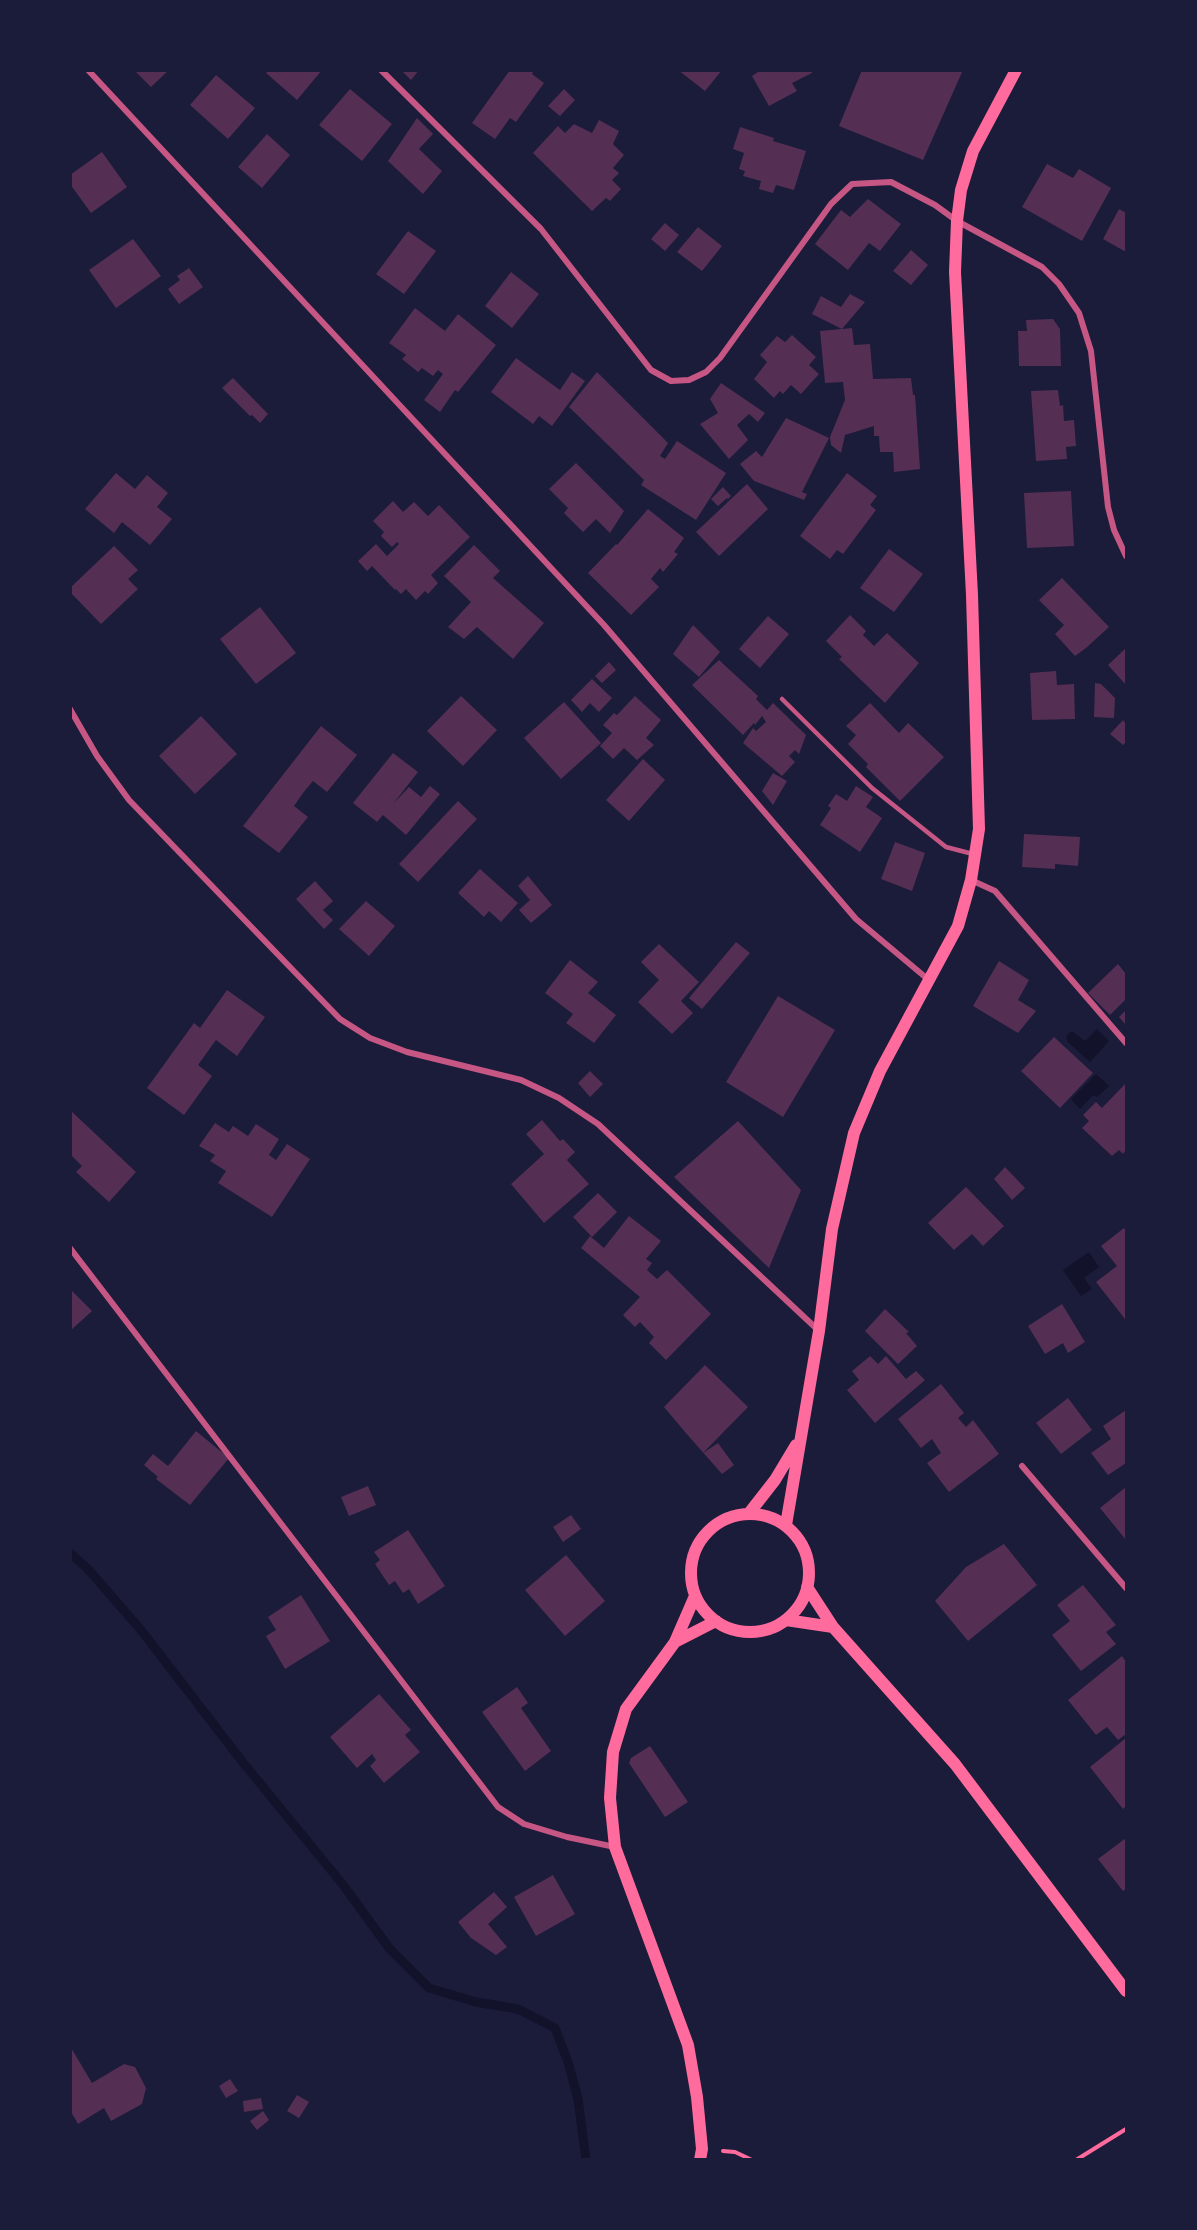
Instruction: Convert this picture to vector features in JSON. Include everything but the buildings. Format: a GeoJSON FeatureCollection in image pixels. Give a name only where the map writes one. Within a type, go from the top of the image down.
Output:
{"type":"FeatureCollection","features":[{"type":"Feature","properties":{"kind":"main road"},"geometry":{"type":"LineString","coordinates":[[786,1525],[819,1331],[832,1228],[854,1133],[880,1071],[958,926],[971,880],[979,829],[977,732],[955,272],[957,221],[961,190],[974,151],[1016,70]]}},
{"type":"Feature","properties":{"kind":"main road"},"geometry":{"type":"LineString","coordinates":[[750,1512],[775,1480],[799,1438]]}},
{"type":"Feature","properties":{"kind":"main road"},"geometry":{"type":"LineString","coordinates":[[750,1512],[769,1516],[786,1525],[798,1538],[806,1553],[809,1570],[803,1599],[786,1620],[773,1627],[751,1632],[729,1628],[716,1621],[704,1610],[695,1596],[691,1577],[692,1557],[700,1540],[713,1526],[730,1516],[750,1512]]}},
{"type":"Feature","properties":{"kind":"main road"},"geometry":{"type":"LineString","coordinates":[[807,1587],[833,1627],[955,1764],[1126,1991]]}},
{"type":"Feature","properties":{"kind":"main road"},"geometry":{"type":"LineString","coordinates":[[695,1596],[675,1642],[626,1709],[613,1752],[610,1798],[615,1847],[688,2045],[697,2097],[701,2154]]}},
{"type":"Feature","properties":{"kind":"main road"},"geometry":{"type":"LineString","coordinates":[[786,1620],[833,1627]]}},
{"type":"Feature","properties":{"kind":"main road"},"geometry":{"type":"LineString","coordinates":[[675,1642],[716,1621]]}},
{"type":"Feature","properties":{"kind":"street"},"geometry":{"type":"LineString","coordinates":[[88,70],[604,626],[856,919],[930,981]]}},
{"type":"Feature","properties":{"kind":"street"},"geometry":{"type":"LineString","coordinates":[[381,70],[541,229],[651,370],[671,381],[689,380],[706,372],[720,358],[831,204],[852,184],[891,182],[935,204],[957,221],[1042,267],[1059,284],[1079,313],[1091,351],[1108,507],[1114,530],[1126,556]]}},
{"type":"Feature","properties":{"kind":"street"},"geometry":{"type":"LineString","coordinates":[[70,709],[97,756],[129,800],[340,1019],[370,1038],[407,1052],[520,1080],[559,1098],[598,1125],[819,1331]]}},
{"type":"Feature","properties":{"kind":"street"},"geometry":{"type":"LineString","coordinates":[[971,880],[995,891],[1126,1043]]}},
{"type":"Feature","properties":{"kind":"street"},"geometry":{"type":"LineString","coordinates":[[70,1248],[498,1807],[524,1824],[567,1837],[615,1847]]}},
{"type":"Feature","properties":{"kind":"street"},"geometry":{"type":"LineString","coordinates":[[1022,1466],[1126,1588]]}},
{"type":"Feature","properties":{"kind":"lane"},"geometry":{"type":"LineString","coordinates":[[782,699],[872,788],[946,847],[975,854]]}},
{"type":"Feature","properties":{"kind":"path"},"geometry":{"type":"LineString","coordinates":[[1076,2160],[1126,2129]]}},
{"type":"Feature","properties":{"kind":"path"},"geometry":{"type":"LineString","coordinates":[[701,2154],[735,2152],[752,2160]]}},
{"type":"Feature","properties":{"kind":"shaded area"},"geometry":{"type":"Polygon","coordinates":[[[1097,1029],[1109,1041],[1090,1062],[1068,1042],[1066,1037],[1073,1032],[1085,1041],[1097,1029]]]}},
{"type":"Feature","properties":{"kind":"shaded area"},"geometry":{"type":"Polygon","coordinates":[[[1096,1074],[1109,1086],[1097,1097],[1093,1095],[1080,1109],[1071,1099],[1096,1074]]]}},
{"type":"Feature","properties":{"kind":"shaded area"},"geometry":{"type":"Polygon","coordinates":[[[1089,1252],[1099,1267],[1084,1278],[1092,1289],[1081,1296],[1063,1270],[1089,1252]]]}},
{"type":"Feature","properties":{"kind":"waterway"},"geometry":{"type":"LineString","coordinates":[[70,1553],[87,1568],[141,1630],[241,1760],[344,1886],[389,1948],[429,1988],[476,2002],[518,2009],[555,2028],[568,2062],[578,2099],[586,2160]]}}]}
